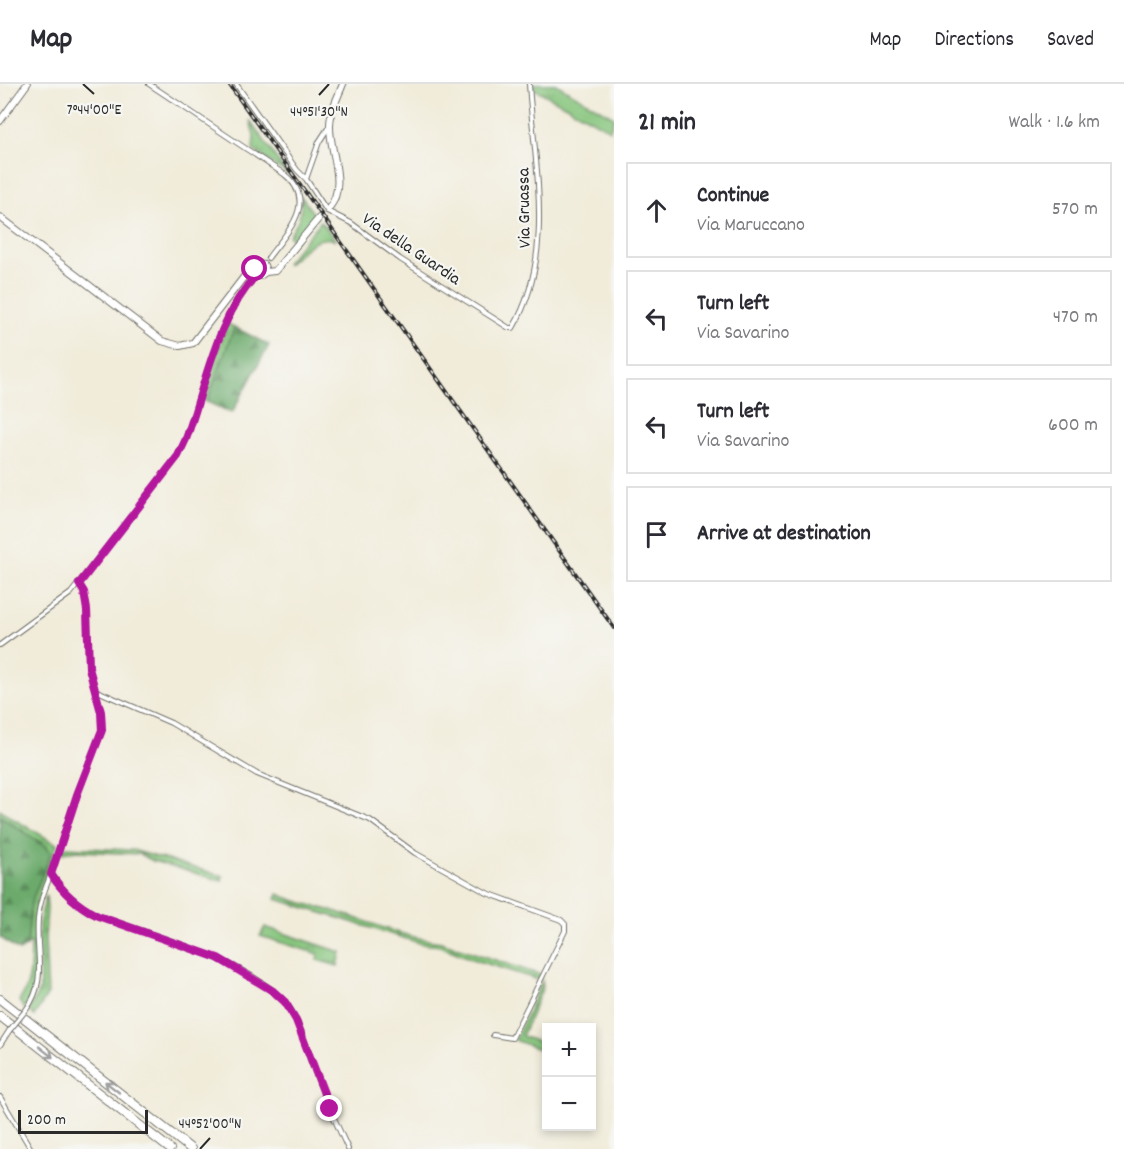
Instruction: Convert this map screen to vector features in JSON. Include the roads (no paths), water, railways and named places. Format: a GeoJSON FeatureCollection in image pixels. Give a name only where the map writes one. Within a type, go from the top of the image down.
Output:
{"type":"FeatureCollection","features":[{"type":"Feature","properties":{"kind":"highway"},"geometry":{"type":"LineString","coordinates":[[0,999],[191,1149]]}},
{"type":"Feature","properties":{"kind":"highway"},"geometry":{"type":"LineString","coordinates":[[0,1016],[170,1149]]}},
{"type":"Feature","properties":{"kind":"street"},"geometry":{"type":"LineString","coordinates":[[0,121],[27,84]]}},
{"type":"Feature","properties":{"kind":"street"},"geometry":{"type":"LineString","coordinates":[[149,84],[284,174],[296,187],[300,204],[298,214],[268,258]]}},
{"type":"Feature","properties":{"kind":"street","name":"Via della Guardia"},"geometry":{"type":"LineString","coordinates":[[236,84],[327,211],[351,223],[419,272],[513,328]]}},
{"type":"Feature","properties":{"kind":"street"},"geometry":{"type":"LineString","coordinates":[[306,179],[320,142],[330,124],[343,84]]}},
{"type":"Feature","properties":{"kind":"street","name":"Via Gruassa"},"geometry":{"type":"LineString","coordinates":[[513,328],[534,276],[538,241],[537,185],[529,84]]}},
{"type":"Feature","properties":{"kind":"street"},"geometry":{"type":"LineString","coordinates":[[329,208],[338,187],[330,124]]}},
{"type":"Feature","properties":{"kind":"street"},"geometry":{"type":"LineString","coordinates":[[0,217],[162,341],[180,346],[193,343],[250,269],[258,264],[264,265],[266,272]]}},
{"type":"Feature","properties":{"kind":"street"},"geometry":{"type":"LineString","coordinates":[[257,274],[260,276],[266,272],[275,271],[319,218]]}},
{"type":"Feature","properties":{"kind":"street"},"geometry":{"type":"LineString","coordinates":[[0,645],[65,599],[178,456],[186,439],[224,324],[236,300],[257,274],[256,266]]}},
{"type":"Feature","properties":{"kind":"street"},"geometry":{"type":"LineString","coordinates":[[0,1046],[38,989],[38,917],[44,892],[102,730],[101,712],[88,660],[87,610],[84,592],[79,584]]}},
{"type":"Feature","properties":{"kind":"street"},"geometry":{"type":"LineString","coordinates":[[95,689],[171,723],[257,774],[370,820],[415,853],[487,893],[561,920],[565,924],[565,931],[512,1038],[493,1035]]}},
{"type":"Feature","properties":{"kind":"street"},"geometry":{"type":"LineString","coordinates":[[51,874],[69,897],[85,910],[218,958],[279,996],[296,1020],[319,1082],[348,1149]]}},
{"type":"Feature","properties":{"kind":"street"},"geometry":{"type":"LineString","coordinates":[[0,1097],[31,1149]]}},
{"type":"Feature","properties":{"kind":"railway"},"geometry":{"type":"LineString","coordinates":[[229,84],[614,628]]}}]}
